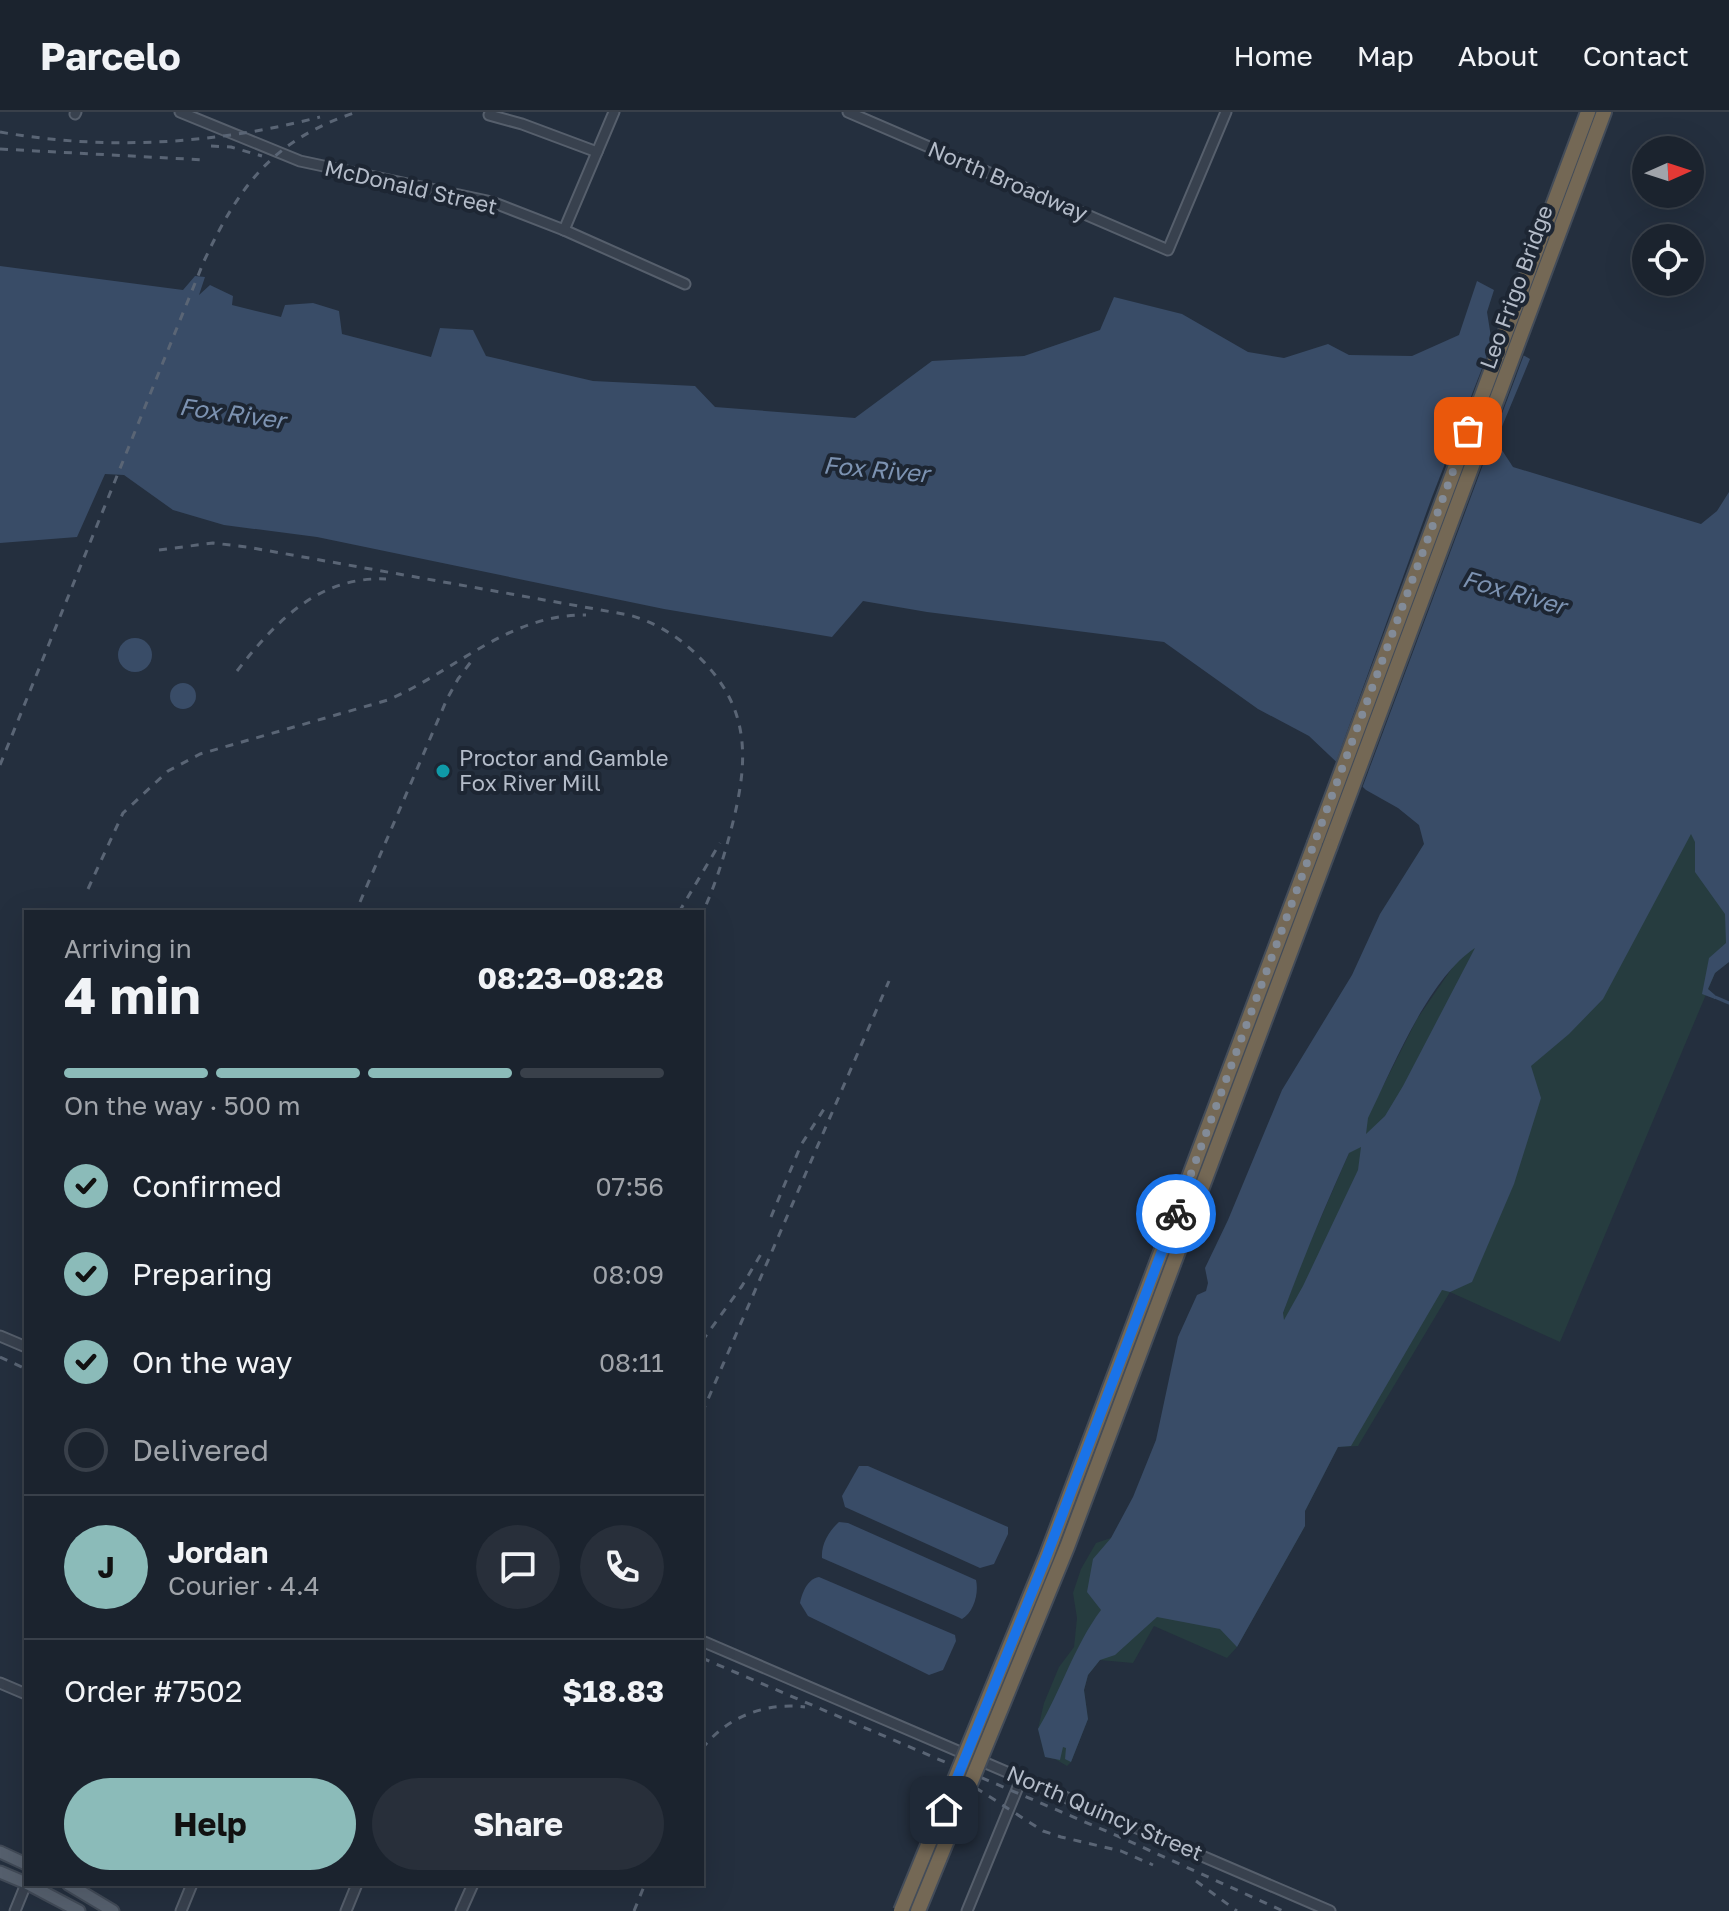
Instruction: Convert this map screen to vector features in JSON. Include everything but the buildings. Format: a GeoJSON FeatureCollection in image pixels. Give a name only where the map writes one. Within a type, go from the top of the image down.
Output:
{"type":"FeatureCollection","features":[{"type":"Feature","properties":{"kind":"highway"},"geometry":{"type":"LineString","coordinates":[[901,1911],[1018,1628],[1092,1438],[1588,112]]}},
{"type":"Feature","properties":{"kind":"highway","name":"Leo Frigo Bridge"},"geometry":{"type":"LineString","coordinates":[[918,1911],[1045,1602],[1141,1352],[1604,112]]}},
{"type":"Feature","properties":{"kind":"main road"},"geometry":{"type":"LineString","coordinates":[[0,1852],[24,1863]]}},
{"type":"Feature","properties":{"kind":"main road"},"geometry":{"type":"LineString","coordinates":[[0,1872],[24,1883]]}},
{"type":"Feature","properties":{"kind":"main road"},"geometry":{"type":"LineString","coordinates":[[31,1886],[79,1911]]}},
{"type":"Feature","properties":{"kind":"main road"},"geometry":{"type":"LineString","coordinates":[[71,1886],[113,1911]]}},
{"type":"Feature","properties":{"kind":"street","name":"McDonald Street"},"geometry":{"type":"LineString","coordinates":[[180,112],[300,161],[492,202],[685,284]]}},
{"type":"Feature","properties":{"kind":"street"},"geometry":{"type":"LineString","coordinates":[[564,230],[614,112]]}},
{"type":"Feature","properties":{"kind":"street","name":"North Broadway"},"geometry":{"type":"LineString","coordinates":[[848,112],[1168,250],[1226,112]]}},
{"type":"Feature","properties":{"kind":"street"},"geometry":{"type":"LineString","coordinates":[[489,115],[597,152]]}},
{"type":"Feature","properties":{"kind":"street"},"geometry":{"type":"LineString","coordinates":[[0,1336],[24,1346]]}},
{"type":"Feature","properties":{"kind":"street","name":"North Quincy Street"},"geometry":{"type":"LineString","coordinates":[[704,1642],[1330,1911]]}},
{"type":"Feature","properties":{"kind":"street"},"geometry":{"type":"LineString","coordinates":[[0,1683],[24,1693]]}},
{"type":"Feature","properties":{"kind":"street"},"geometry":{"type":"LineString","coordinates":[[967,1911],[1022,1777]]}},
{"type":"Feature","properties":{"kind":"street"},"geometry":{"type":"LineString","coordinates":[[15,1911],[26,1886]]}},
{"type":"Feature","properties":{"kind":"street"},"geometry":{"type":"LineString","coordinates":[[181,1911],[191,1886]]}},
{"type":"Feature","properties":{"kind":"street"},"geometry":{"type":"LineString","coordinates":[[346,1911],[356,1886]]}},
{"type":"Feature","properties":{"kind":"street"},"geometry":{"type":"LineString","coordinates":[[461,1911],[472,1886]]}},
{"type":"Feature","properties":{"kind":"green space"},"geometry":{"type":"Polygon","coordinates":[[[1691,833],[1729,839],[1729,962],[1715,973],[1560,1342],[1450,1292],[1358,1446],[1338,1447],[1305,1511],[1305,1526],[1237,1647],[1227,1658],[1154,1626],[1133,1663],[1100,1660],[1088,1675],[1084,1690],[1088,1719],[1071,1762],[1067,1766],[1045,1757],[1038,1729],[1044,1703],[1059,1667],[1074,1647],[1077,1618],[1073,1593],[1081,1569],[1096,1543],[1111,1538],[1283,1313],[1301,1263],[1349,1153],[1417,1019],[1459,958],[1482,885],[1691,833]]]}},
{"type":"Feature","properties":{"kind":"water","name":"Fox River"},"geometry":{"type":"Polygon","coordinates":[[[0,266],[183,290],[195,276],[205,277],[199,295],[210,285],[233,296],[232,305],[281,317],[285,305],[313,303],[339,311],[342,334],[431,357],[440,328],[473,330],[486,356],[593,381],[695,386],[715,407],[855,418],[932,361],[1024,356],[1100,330],[1114,297],[1182,314],[1248,352],[1284,358],[1328,344],[1349,355],[1412,356],[1459,335],[1477,281],[1494,290],[1487,312],[1491,337],[1530,359],[1496,441],[1513,467],[1701,524],[1717,511],[1729,492],[1729,962],[1715,973],[1708,989],[1715,999],[1702,994],[1709,958],[1726,943],[1725,914],[1695,872],[1695,842],[1691,834],[1603,999],[1569,1034],[1531,1066],[1541,1098],[1514,1184],[1472,1282],[1450,1292],[1442,1290],[1351,1446],[1338,1447],[1305,1511],[1305,1526],[1237,1647],[1220,1629],[1157,1617],[1115,1655],[1100,1660],[1088,1675],[1084,1690],[1088,1719],[1071,1762],[1065,1759],[1066,1748],[1063,1747],[1060,1760],[1045,1757],[1038,1729],[1083,1638],[1101,1610],[1087,1592],[1093,1559],[1111,1538],[1133,1497],[1156,1440],[1178,1337],[1197,1295],[1206,1291],[1205,1268],[1282,1090],[1352,975],[1380,914],[1424,844],[1419,825],[1398,808],[1366,790],[1309,736],[1258,709],[1164,642],[863,601],[832,637],[664,609],[317,537],[224,525],[173,510],[124,475],[105,474],[77,537],[0,543],[0,266]],[[1475,948],[1442,980],[1427,1002],[1368,1118],[1366,1134],[1385,1116],[1403,1086],[1475,948]],[[1361,1147],[1349,1153],[1340,1173],[1283,1313],[1284,1320],[1358,1170],[1361,1147]]]}},
{"type":"Feature","properties":{"kind":"water"},"geometry":{"type":"Polygon","coordinates":[[[135,638],[147,643],[152,655],[147,667],[135,672],[123,667],[118,655],[123,643],[135,638]]]}},
{"type":"Feature","properties":{"kind":"water"},"geometry":{"type":"Polygon","coordinates":[[[183,683],[192,687],[196,696],[192,705],[183,709],[174,705],[170,696],[174,687],[183,683]]]}},
{"type":"Feature","properties":{"kind":"water"},"geometry":{"type":"Polygon","coordinates":[[[859,1466],[868,1466],[1008,1527],[1008,1534],[994,1564],[980,1568],[845,1507],[842,1496],[859,1466]]]}},
{"type":"Feature","properties":{"kind":"water"},"geometry":{"type":"Polygon","coordinates":[[[839,1522],[848,1523],[976,1580],[976,1596],[970,1612],[962,1619],[822,1558],[826,1538],[839,1522]]]}},
{"type":"Feature","properties":{"kind":"water"},"geometry":{"type":"Polygon","coordinates":[[[819,1577],[955,1635],[956,1641],[943,1670],[929,1675],[808,1616],[800,1603],[801,1599],[808,1583],[819,1577]]]}},
{"type":"Feature","properties":{"kind":"pier"},"geometry":{"type":"Polygon","coordinates":[[[1495,335],[1525,352],[1361,791],[1335,765],[1432,497],[1495,335]]]}},
{"type":"Feature","properties":{"kind":"waterway"},"geometry":{"type":"LineString","coordinates":[[1715,997],[1729,1003]]}},
{"type":"Feature","properties":{"kind":"railway"},"geometry":{"type":"LineString","coordinates":[[0,765],[204,261],[231,209],[246,187],[282,151],[303,136],[357,112]]}},
{"type":"Feature","properties":{"kind":"railway"},"geometry":{"type":"LineString","coordinates":[[0,132],[81,141],[161,142],[241,133],[320,117]]}},
{"type":"Feature","properties":{"kind":"railway"},"geometry":{"type":"LineString","coordinates":[[211,146],[231,147],[262,156]]}},
{"type":"Feature","properties":{"kind":"railway"},"geometry":{"type":"LineString","coordinates":[[0,149],[205,160]]}},
{"type":"Feature","properties":{"kind":"railway"},"geometry":{"type":"LineString","coordinates":[[159,550],[213,543],[247,547],[629,615],[665,630],[690,648],[715,675],[728,694],[741,735],[743,756],[738,802],[704,910]]}},
{"type":"Feature","properties":{"kind":"railway"},"geometry":{"type":"LineString","coordinates":[[237,671],[267,635],[301,605],[340,585],[386,579]]}},
{"type":"Feature","properties":{"kind":"railway"},"geometry":{"type":"LineString","coordinates":[[88,889],[123,813],[168,771],[200,754],[388,700],[483,646],[532,624],[558,617],[586,615]]}},
{"type":"Feature","properties":{"kind":"railway"},"geometry":{"type":"LineString","coordinates":[[360,902],[447,699],[473,659]]}},
{"type":"Feature","properties":{"kind":"railway"},"geometry":{"type":"LineString","coordinates":[[680,910],[720,843]]}},
{"type":"Feature","properties":{"kind":"railway"},"geometry":{"type":"LineString","coordinates":[[704,1408],[889,981]]}},
{"type":"Feature","properties":{"kind":"railway"},"geometry":{"type":"LineString","coordinates":[[771,1217],[801,1145],[824,1109]]}},
{"type":"Feature","properties":{"kind":"railway"},"geometry":{"type":"LineString","coordinates":[[704,1338],[764,1249]]}},
{"type":"Feature","properties":{"kind":"railway"},"geometry":{"type":"LineString","coordinates":[[0,1357],[24,1368]]}},
{"type":"Feature","properties":{"kind":"railway"},"geometry":{"type":"LineString","coordinates":[[704,1659],[1120,1837],[1283,1911]]}},
{"type":"Feature","properties":{"kind":"railway"},"geometry":{"type":"LineString","coordinates":[[704,1747],[723,1728],[748,1714],[776,1707],[805,1707]]}},
{"type":"Feature","properties":{"kind":"railway"},"geometry":{"type":"LineString","coordinates":[[962,1779],[1043,1831],[1121,1851],[1153,1865]]}},
{"type":"Feature","properties":{"kind":"railway"},"geometry":{"type":"LineString","coordinates":[[1196,1881],[1237,1911]]}},
{"type":"Feature","properties":{"kind":"railway"},"geometry":{"type":"LineString","coordinates":[[634,1911],[644,1886]]}},
{"type":"Feature","properties":{"kind":"way so far"},"geometry":{"type":"LineString","coordinates":[[1176,1214],[1468,431]]}},
{"type":"Feature","properties":{"kind":"place","name":"Proctor and Gamble Fox River Mill"},"geometry":{"type":"Point","coordinates":[443,771]}},
{"type":"Feature","properties":{"kind":"route"},"geometry":{"type":"LineString","coordinates":[[944,1810],[1047,1555],[1176,1214]]}}]}
